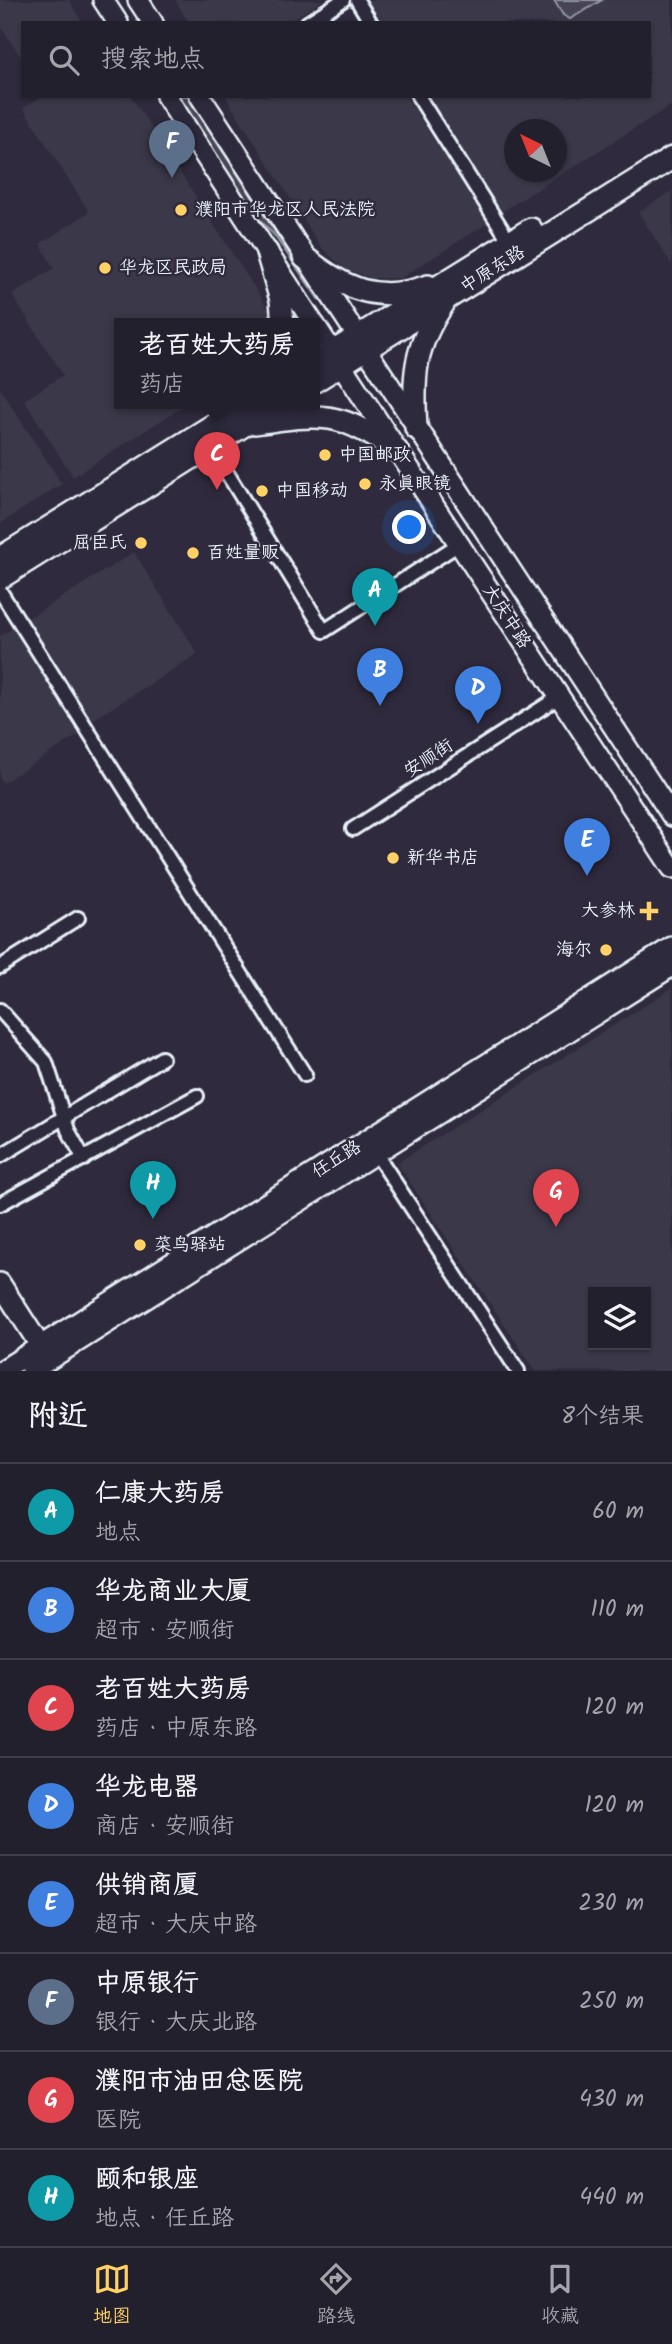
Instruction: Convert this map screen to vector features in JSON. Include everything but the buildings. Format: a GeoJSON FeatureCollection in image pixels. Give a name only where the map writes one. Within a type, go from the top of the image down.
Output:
{"type":"FeatureCollection","features":[{"type":"Feature","properties":{"kind":"main road"},"geometry":{"type":"LineString","coordinates":[[103,0],[117,21]]}},
{"type":"Feature","properties":{"kind":"main road"},"geometry":{"type":"LineString","coordinates":[[138,0],[152,21]]}},
{"type":"Feature","properties":{"kind":"main road","name":"大庆中路"},"geometry":{"type":"LineString","coordinates":[[167,98],[309,318]]}},
{"type":"Feature","properties":{"kind":"main road","name":"大庆中路"},"geometry":{"type":"LineString","coordinates":[[201,98],[672,816]]}},
{"type":"Feature","properties":{"kind":"main road","name":"中原东路"},"geometry":{"type":"LineString","coordinates":[[361,344],[453,277],[672,142]]}},
{"type":"Feature","properties":{"kind":"main road","name":"中原东路"},"geometry":{"type":"LineString","coordinates":[[329,360],[447,299],[672,158]]}},
{"type":"Feature","properties":{"kind":"main road"},"geometry":{"type":"LineString","coordinates":[[267,252],[281,300],[282,318]]}},
{"type":"Feature","properties":{"kind":"main road"},"geometry":{"type":"LineString","coordinates":[[304,257],[353,290],[410,292],[453,277]]}},
{"type":"Feature","properties":{"kind":"main road"},"geometry":{"type":"LineString","coordinates":[[416,428],[414,374],[417,357],[436,315],[447,299]]}},
{"type":"Feature","properties":{"kind":"main road","name":"大庆中路"},"geometry":{"type":"LineString","coordinates":[[320,339],[329,360],[397,450],[672,868]]}},
{"type":"Feature","properties":{"kind":"main road"},"geometry":{"type":"LineString","coordinates":[[0,578],[211,447],[247,414]]}},
{"type":"Feature","properties":{"kind":"main road"},"geometry":{"type":"LineString","coordinates":[[0,558],[247,414],[317,414],[342,418],[397,450]]}},
{"type":"Feature","properties":{"kind":"main road","name":"任丘路"},"geometry":{"type":"LineString","coordinates":[[31,1371],[672,947]]}},
{"type":"Feature","properties":{"kind":"main road","name":"任丘路"},"geometry":{"type":"LineString","coordinates":[[1,1371],[48,1359],[377,1155],[672,965]]}},
{"type":"Feature","properties":{"kind":"main road"},"geometry":{"type":"LineString","coordinates":[[0,1283],[48,1359]]}},
{"type":"Feature","properties":{"kind":"street"},"geometry":{"type":"LineString","coordinates":[[310,21],[343,0]]}},
{"type":"Feature","properties":{"kind":"street"},"geometry":{"type":"LineString","coordinates":[[356,0],[370,21]]}},
{"type":"Feature","properties":{"kind":"street"},"geometry":{"type":"LineString","coordinates":[[419,98],[510,242]]}},
{"type":"Feature","properties":{"kind":"street"},"geometry":{"type":"LineString","coordinates":[[211,447],[324,631],[459,544]]}},
{"type":"Feature","properties":{"kind":"street"},"geometry":{"type":"LineString","coordinates":[[0,591],[305,1074]]}},
{"type":"Feature","properties":{"kind":"street","name":"安顺街"},"geometry":{"type":"LineString","coordinates":[[353,829],[559,697]]}},
{"type":"Feature","properties":{"kind":"street"},"geometry":{"type":"LineString","coordinates":[[0,967],[78,918]]}},
{"type":"Feature","properties":{"kind":"street"},"geometry":{"type":"LineString","coordinates":[[0,1010],[46,1062],[64,1117],[84,1159]]}},
{"type":"Feature","properties":{"kind":"street"},"geometry":{"type":"LineString","coordinates":[[0,1156],[162,1058]]}},
{"type":"Feature","properties":{"kind":"street"},"geometry":{"type":"LineString","coordinates":[[0,1204],[197,1096]]}},
{"type":"Feature","properties":{"kind":"street"},"geometry":{"type":"LineString","coordinates":[[377,1155],[518,1371]]}},
{"type":"Feature","properties":{"kind":"shaded area"},"geometry":{"type":"Polygon","coordinates":[[[0,0],[69,0],[82,21],[21,21],[21,58],[0,25],[0,0]]]}},
{"type":"Feature","properties":{"kind":"shaded area"},"geometry":{"type":"Polygon","coordinates":[[[175,0],[323,0],[290,21],[188,21],[175,0]]]}},
{"type":"Feature","properties":{"kind":"shaded area"},"geometry":{"type":"Polygon","coordinates":[[[554,0],[602,0],[570,19],[563,15],[554,0]]]}},
{"type":"Feature","properties":{"kind":"shaded area"},"geometry":{"type":"Polygon","coordinates":[[[672,0],[672,105],[567,171],[567,119],[504,119],[504,182],[549,182],[500,213],[427,98],[651,98],[651,21],[379,21],[366,2],[672,0]]]}},
{"type":"Feature","properties":{"kind":"shaded area"},"geometry":{"type":"Polygon","coordinates":[[[39,98],[132,98],[273,316],[114,318],[114,409],[179,409],[73,477],[24,400],[63,375],[12,295],[54,268],[40,244],[89,212],[23,108],[39,98]]]}},
{"type":"Feature","properties":{"kind":"shaded area"},"geometry":{"type":"Polygon","coordinates":[[[179,98],[188,98],[319,300],[274,235],[251,210],[179,98]]]}},
{"type":"Feature","properties":{"kind":"shaded area"},"geometry":{"type":"Polygon","coordinates":[[[226,98],[407,98],[488,223],[401,278],[371,278],[345,269],[321,247],[226,98]]]}},
{"type":"Feature","properties":{"kind":"shaded area"},"geometry":{"type":"Polygon","coordinates":[[[672,191],[672,265],[638,212],[672,191]]]}},
{"type":"Feature","properties":{"kind":"shaded area"},"geometry":{"type":"Polygon","coordinates":[[[0,388],[62,484],[0,524],[0,388]]]}},
{"type":"Feature","properties":{"kind":"shaded area"},"geometry":{"type":"Polygon","coordinates":[[[134,552],[198,654],[91,721],[27,619],[134,552]]]}},
{"type":"Feature","properties":{"kind":"shaded area"},"geometry":{"type":"Polygon","coordinates":[[[13,628],[80,734],[3,783],[0,778],[0,636],[13,628]]]}},
{"type":"Feature","properties":{"kind":"shaded area"},"geometry":{"type":"Polygon","coordinates":[[[672,988],[672,1371],[535,1371],[397,1163],[672,988]]]}},
{"type":"Feature","properties":{"kind":"place","name":"中原银行"},"geometry":{"type":"Point","coordinates":[172,178]}},
{"type":"Feature","properties":{"kind":"place","name":"濮阳市华龙区人民法院"},"geometry":{"type":"Point","coordinates":[181,210]}},
{"type":"Feature","properties":{"kind":"place","name":"华龙区民政局"},"geometry":{"type":"Point","coordinates":[105,268]}},
{"type":"Feature","properties":{"kind":"place","name":"中国邮政"},"geometry":{"type":"Point","coordinates":[325,455]}},
{"type":"Feature","properties":{"kind":"place","name":"永真眼镜"},"geometry":{"type":"Point","coordinates":[365,484]}},
{"type":"Feature","properties":{"kind":"place","name":"老百姓大药房"},"geometry":{"type":"Point","coordinates":[217,490]}},
{"type":"Feature","properties":{"kind":"place","name":"中国移动"},"geometry":{"type":"Point","coordinates":[262,491]}},
{"type":"Feature","properties":{"kind":"place","name":"屈臣氏"},"geometry":{"type":"Point","coordinates":[141,543]}},
{"type":"Feature","properties":{"kind":"place","name":"百姓量贩"},"geometry":{"type":"Point","coordinates":[193,553]}},
{"type":"Feature","properties":{"kind":"place","name":"仁康大药房"},"geometry":{"type":"Point","coordinates":[375,626]}},
{"type":"Feature","properties":{"kind":"place","name":"华龙商业大厦"},"geometry":{"type":"Point","coordinates":[380,706]}},
{"type":"Feature","properties":{"kind":"place","name":"华龙电器"},"geometry":{"type":"Point","coordinates":[478,724]}},
{"type":"Feature","properties":{"kind":"place","name":"新华书店"},"geometry":{"type":"Point","coordinates":[393,858]}},
{"type":"Feature","properties":{"kind":"place","name":"供销商厦"},"geometry":{"type":"Point","coordinates":[587,876]}},
{"type":"Feature","properties":{"kind":"place","name":"大参林"},"geometry":{"type":"Point","coordinates":[649,911]}},
{"type":"Feature","properties":{"kind":"place","name":"海尔"},"geometry":{"type":"Point","coordinates":[606,950]}},
{"type":"Feature","properties":{"kind":"place","name":"颐和银座"},"geometry":{"type":"Point","coordinates":[153,1219]}},
{"type":"Feature","properties":{"kind":"place","name":"濮阳市油田总医院"},"geometry":{"type":"Point","coordinates":[556,1227]}},
{"type":"Feature","properties":{"kind":"place","name":"菜鸟驿站"},"geometry":{"type":"Point","coordinates":[140,1245]}}]}
